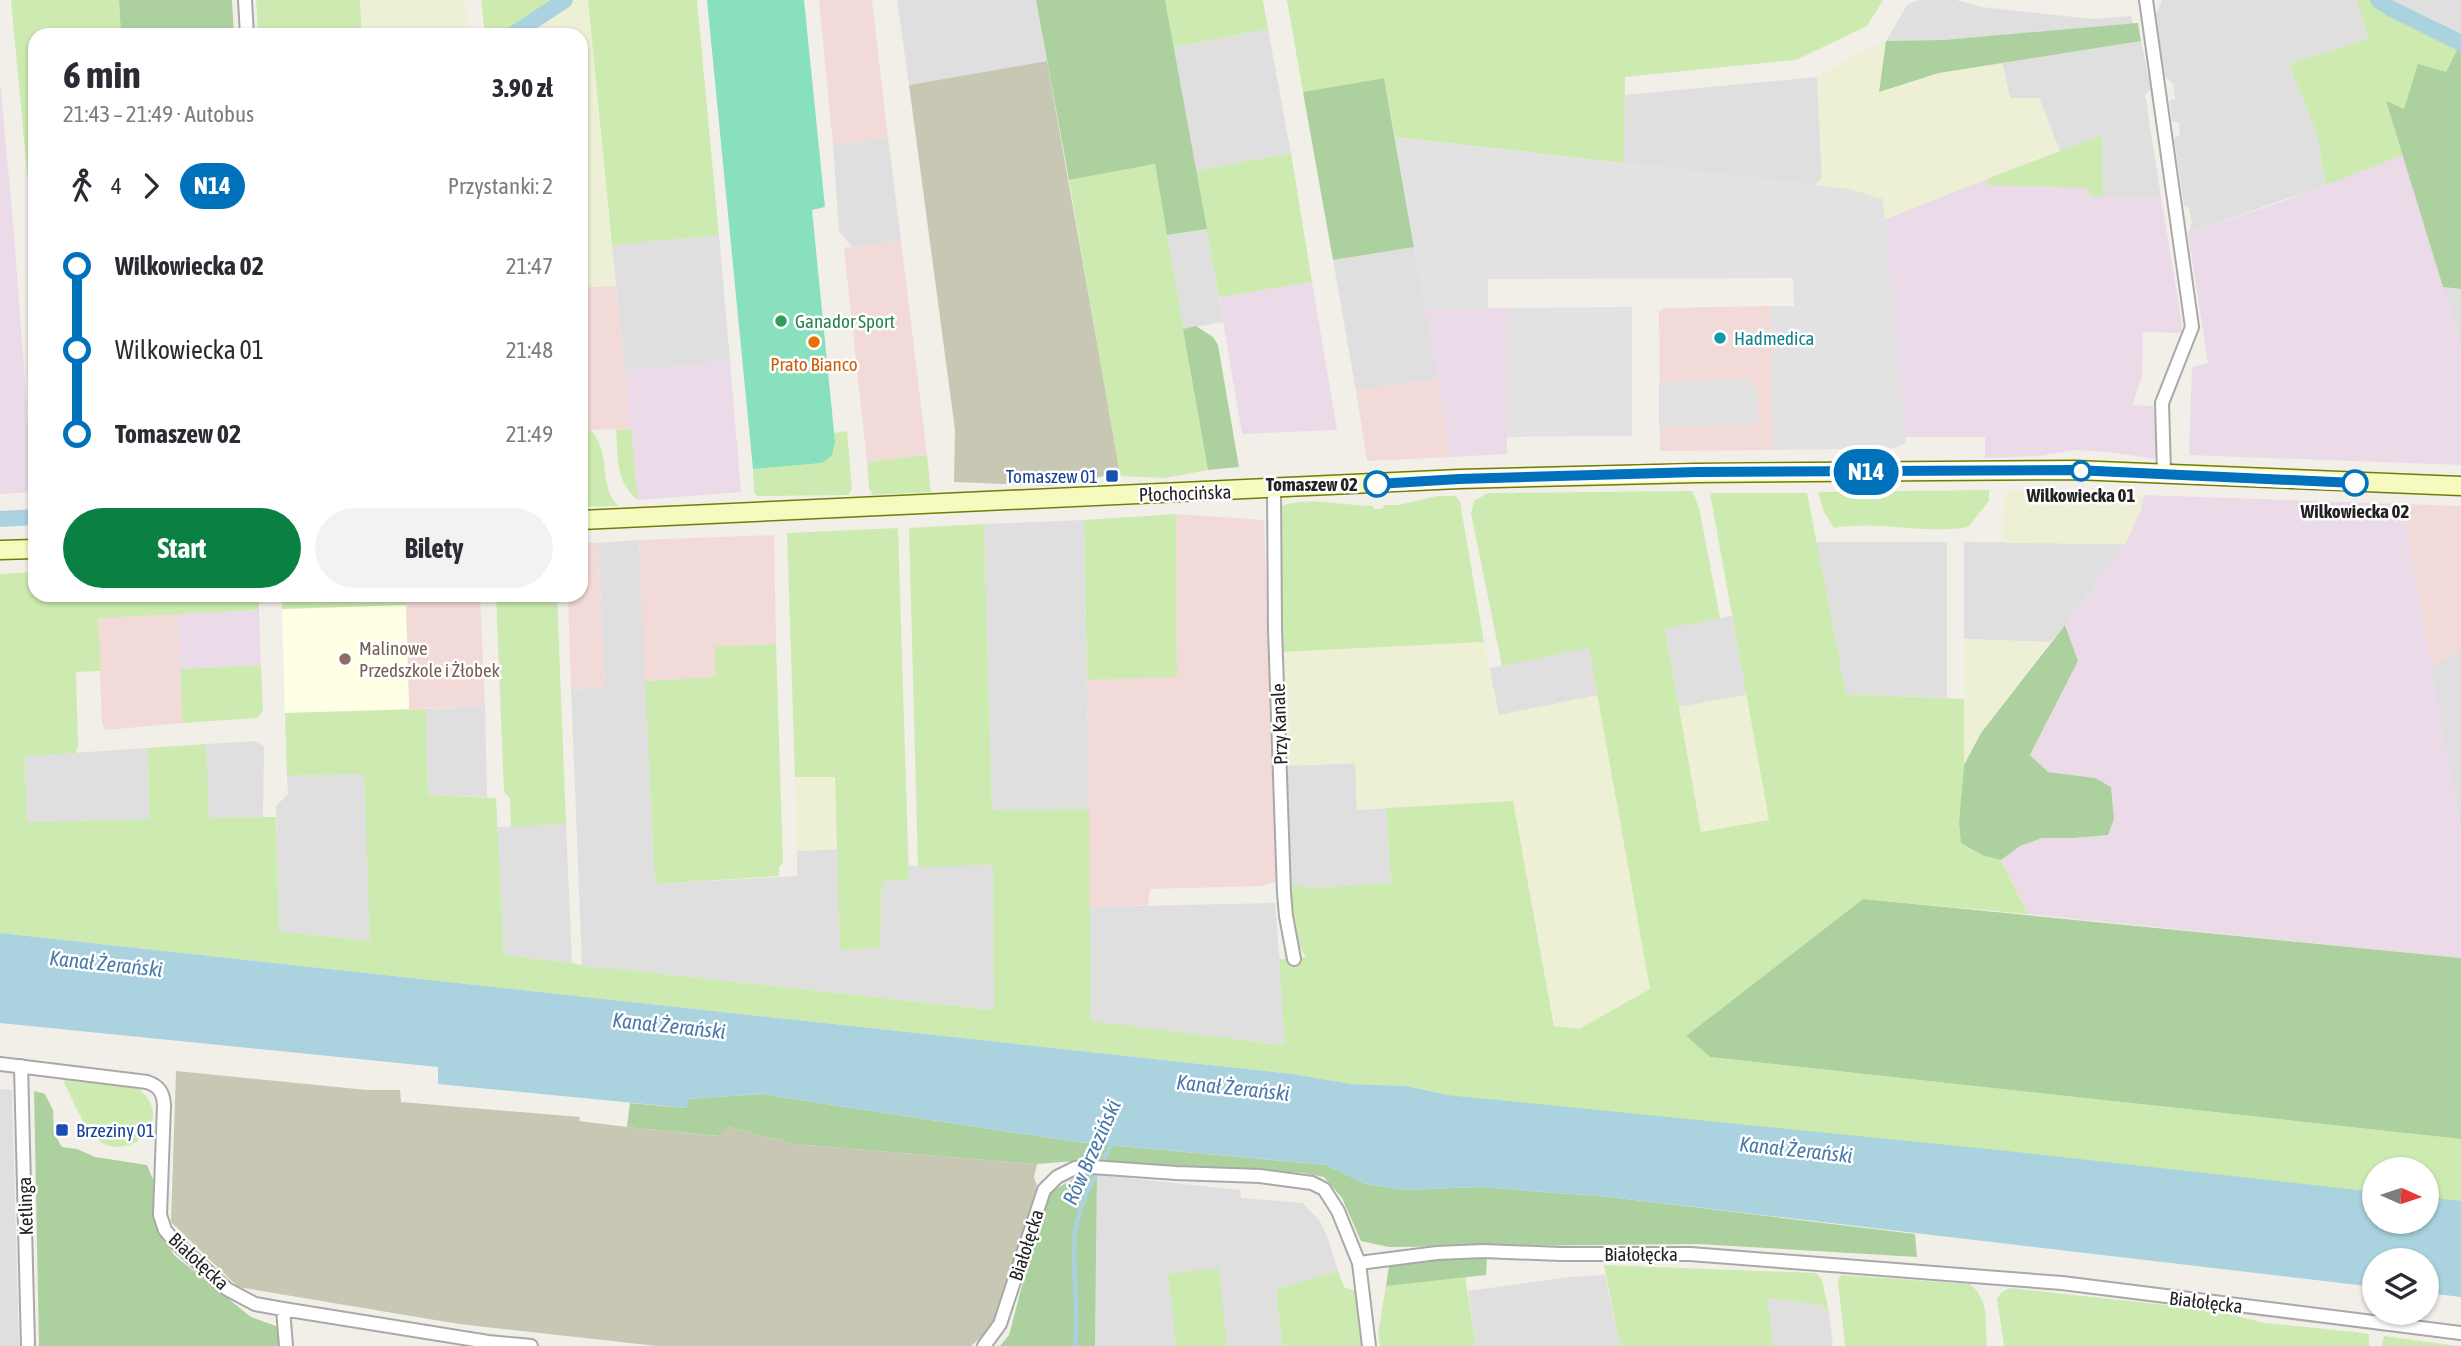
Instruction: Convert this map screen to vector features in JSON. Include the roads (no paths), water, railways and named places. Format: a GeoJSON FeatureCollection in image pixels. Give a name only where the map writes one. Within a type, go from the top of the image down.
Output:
{"type":"FeatureCollection","features":[{"type":"Feature","properties":{"kind":"main road","name":"Płochocińska"},"geometry":{"type":"LineString","coordinates":[[588,520],[1459,479],[1697,472],[2075,470],[2461,486]]}},
{"type":"Feature","properties":{"kind":"main road"},"geometry":{"type":"LineString","coordinates":[[0,550],[28,549]]}},
{"type":"Feature","properties":{"kind":"street"},"geometry":{"type":"LineString","coordinates":[[245,0],[247,28]]}},
{"type":"Feature","properties":{"kind":"street"},"geometry":{"type":"LineString","coordinates":[[2146,0],[2192,327],[2162,404],[2164,474]]}},
{"type":"Feature","properties":{"kind":"street","name":"Przy Kanale"},"geometry":{"type":"LineString","coordinates":[[1274,489],[1275,629],[1284,893],[1294,959]]}},
{"type":"Feature","properties":{"kind":"street","name":"Białołęcka"},"geometry":{"type":"LineString","coordinates":[[0,1064],[155,1085],[163,1098],[160,1215],[165,1230],[227,1289],[255,1304],[488,1342],[531,1346]]}},
{"type":"Feature","properties":{"kind":"street","name":"Ketlinga"},"geometry":{"type":"LineString","coordinates":[[21,1066],[29,1346]]}},
{"type":"Feature","properties":{"kind":"street","name":"Białołęcka"},"geometry":{"type":"LineString","coordinates":[[984,1346],[1000,1324],[1044,1190],[1057,1177],[1075,1168],[1092,1167],[1260,1176],[1312,1183],[1324,1189],[1338,1212],[1359,1263],[1437,1253],[1483,1251],[1690,1254],[2062,1283],[2461,1333]]}},
{"type":"Feature","properties":{"kind":"street"},"geometry":{"type":"LineString","coordinates":[[1359,1263],[1369,1346]]}},
{"type":"Feature","properties":{"kind":"street"},"geometry":{"type":"LineString","coordinates":[[283,1309],[286,1346]]}},
{"type":"Feature","properties":{"kind":"water","name":"Kanał Żerański"},"geometry":{"type":"Polygon","coordinates":[[[0,933],[1292,1074],[1351,1084],[1406,1086],[1448,1095],[1998,1150],[2362,1191],[2362,1234],[2440,1234],[2440,1199],[2461,1201],[2461,1297],[2439,1294],[2439,1248],[2362,1248],[2362,1285],[1610,1197],[1479,1187],[1403,1190],[1366,1184],[1326,1165],[1076,1142],[761,1094],[690,1099],[686,1108],[438,1084],[438,1067],[0,1023],[0,933]]]}},
{"type":"Feature","properties":{"kind":"waterway"},"geometry":{"type":"LineString","coordinates":[[523,28],[565,0]]}},
{"type":"Feature","properties":{"kind":"waterway"},"geometry":{"type":"LineString","coordinates":[[2378,0],[2461,43]]}},
{"type":"Feature","properties":{"kind":"waterway"},"geometry":{"type":"LineString","coordinates":[[0,519],[28,517]]}},
{"type":"Feature","properties":{"kind":"waterway","name":"Rów Brzeziński"},"geometry":{"type":"LineString","coordinates":[[1075,1346],[1077,1318],[1074,1261],[1077,1220],[1085,1197],[1113,1141]]}},
{"type":"Feature","properties":{"kind":"place","name":"Ganador Sport"},"geometry":{"type":"Point","coordinates":[781,321]}},
{"type":"Feature","properties":{"kind":"place","name":"Hadmedica"},"geometry":{"type":"Point","coordinates":[1720,338]}},
{"type":"Feature","properties":{"kind":"place","name":"Prato Bianco"},"geometry":{"type":"Point","coordinates":[814,342]}},
{"type":"Feature","properties":{"kind":"place","name":"Wilkowiecka 01"},"geometry":{"type":"Point","coordinates":[2081,471]}},
{"type":"Feature","properties":{"kind":"place","name":"Tomaszew 01"},"geometry":{"type":"Point","coordinates":[1112,476]}},
{"type":"Feature","properties":{"kind":"place","name":"Wilkowiecka 02"},"geometry":{"type":"Point","coordinates":[2355,483]}},
{"type":"Feature","properties":{"kind":"place","name":"Tomaszew 02"},"geometry":{"type":"Point","coordinates":[1377,484]}},
{"type":"Feature","properties":{"kind":"place","name":"Malinowe Przedszkole i Żłobek"},"geometry":{"type":"Point","coordinates":[345,659]}},
{"type":"Feature","properties":{"kind":"place","name":"Brzeziny 01"},"geometry":{"type":"Point","coordinates":[62,1130]}}]}
